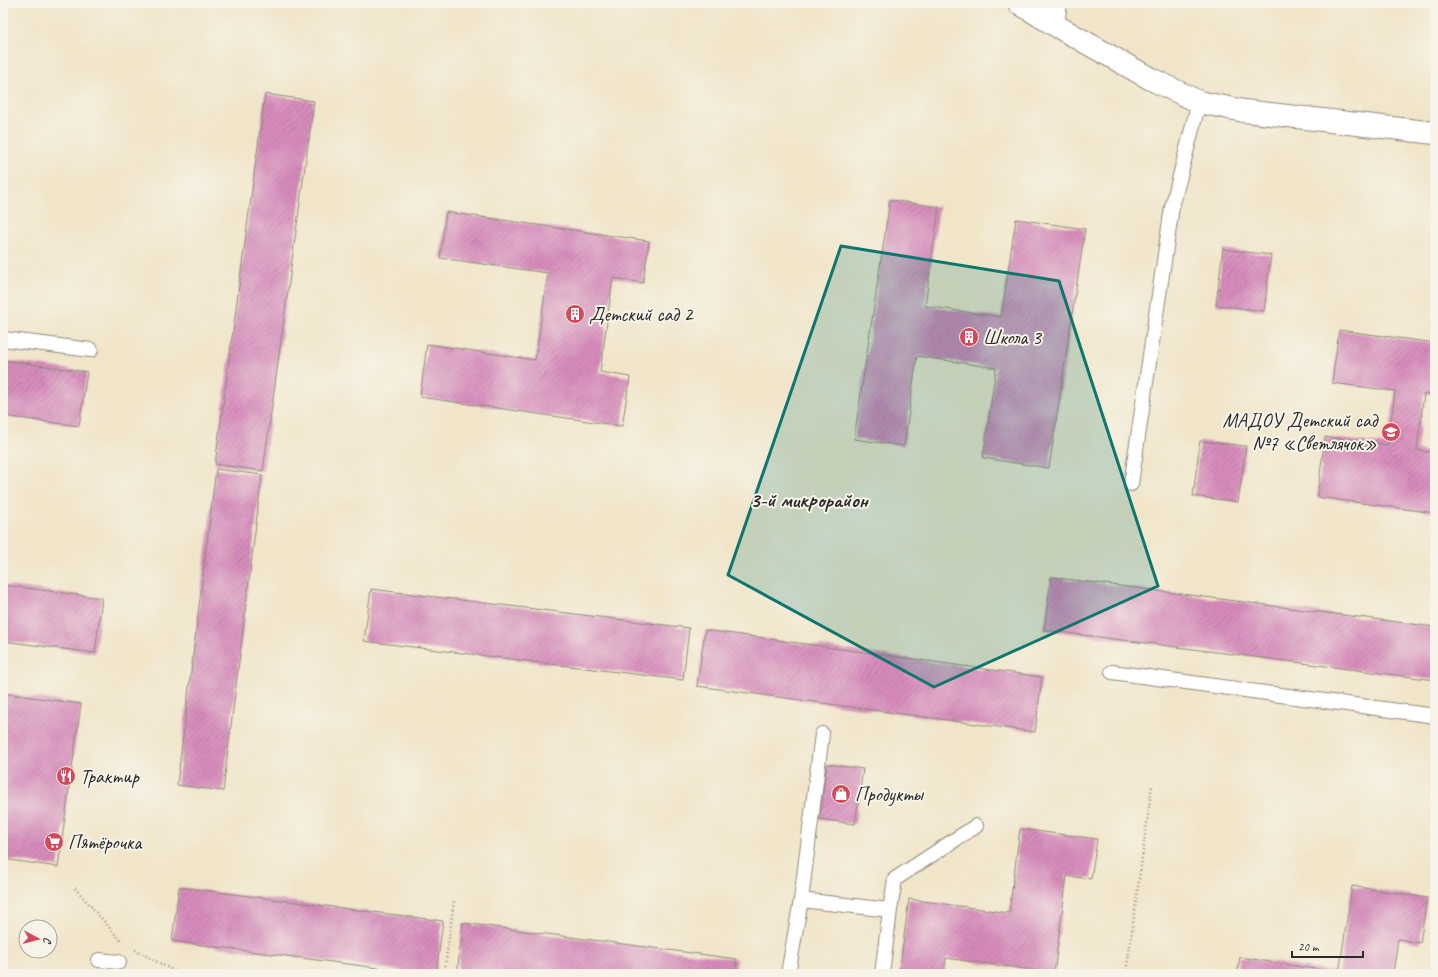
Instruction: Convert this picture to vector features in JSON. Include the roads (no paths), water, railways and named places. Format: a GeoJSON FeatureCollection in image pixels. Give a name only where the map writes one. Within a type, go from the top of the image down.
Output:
{"type":"FeatureCollection","features":[{"type":"Feature","properties":{"kind":"street"},"geometry":{"type":"LineString","coordinates":[[1019,3],[1054,13],[1151,79],[1198,102],[1244,111],[1435,133]]}},
{"type":"Feature","properties":{"kind":"lane"},"geometry":{"type":"LineString","coordinates":[[1131,484],[1172,207],[1198,102]]}},
{"type":"Feature","properties":{"kind":"lane"},"geometry":{"type":"LineString","coordinates":[[3,339],[91,350]]}},
{"type":"Feature","properties":{"kind":"lane"},"geometry":{"type":"LineString","coordinates":[[1112,672],[1435,716]]}},
{"type":"Feature","properties":{"kind":"lane"},"geometry":{"type":"LineString","coordinates":[[788,974],[801,900],[822,734]]}},
{"type":"Feature","properties":{"kind":"lane"},"geometry":{"type":"LineString","coordinates":[[882,974],[895,879],[976,826]]}},
{"type":"Feature","properties":{"kind":"lane"},"geometry":{"type":"LineString","coordinates":[[801,900],[890,910]]}},
{"type":"Feature","properties":{"kind":"lane"},"geometry":{"type":"LineString","coordinates":[[99,960],[119,962]]}},
{"type":"Feature","properties":{"kind":"place","name":"Детский сад 2"},"geometry":{"type":"Point","coordinates":[575,314]}},
{"type":"Feature","properties":{"kind":"place","name":"Школа 3"},"geometry":{"type":"Point","coordinates":[969,337]}},
{"type":"Feature","properties":{"kind":"place","name":"МАДОУ Детский сад №7 «Светлячок»"},"geometry":{"type":"Point","coordinates":[1391,432]}},
{"type":"Feature","properties":{"kind":"place","name":"Трактир"},"geometry":{"type":"Point","coordinates":[66,776]}},
{"type":"Feature","properties":{"kind":"place","name":"Продукты"},"geometry":{"type":"Point","coordinates":[841,794]}},
{"type":"Feature","properties":{"kind":"place","name":"Пятёрочка"},"geometry":{"type":"Point","coordinates":[54,842]}},
{"type":"Feature","properties":{"kind":"district","name":"3-й микрорайон"},"geometry":{"type":"Point","coordinates":[809,500]}}]}
